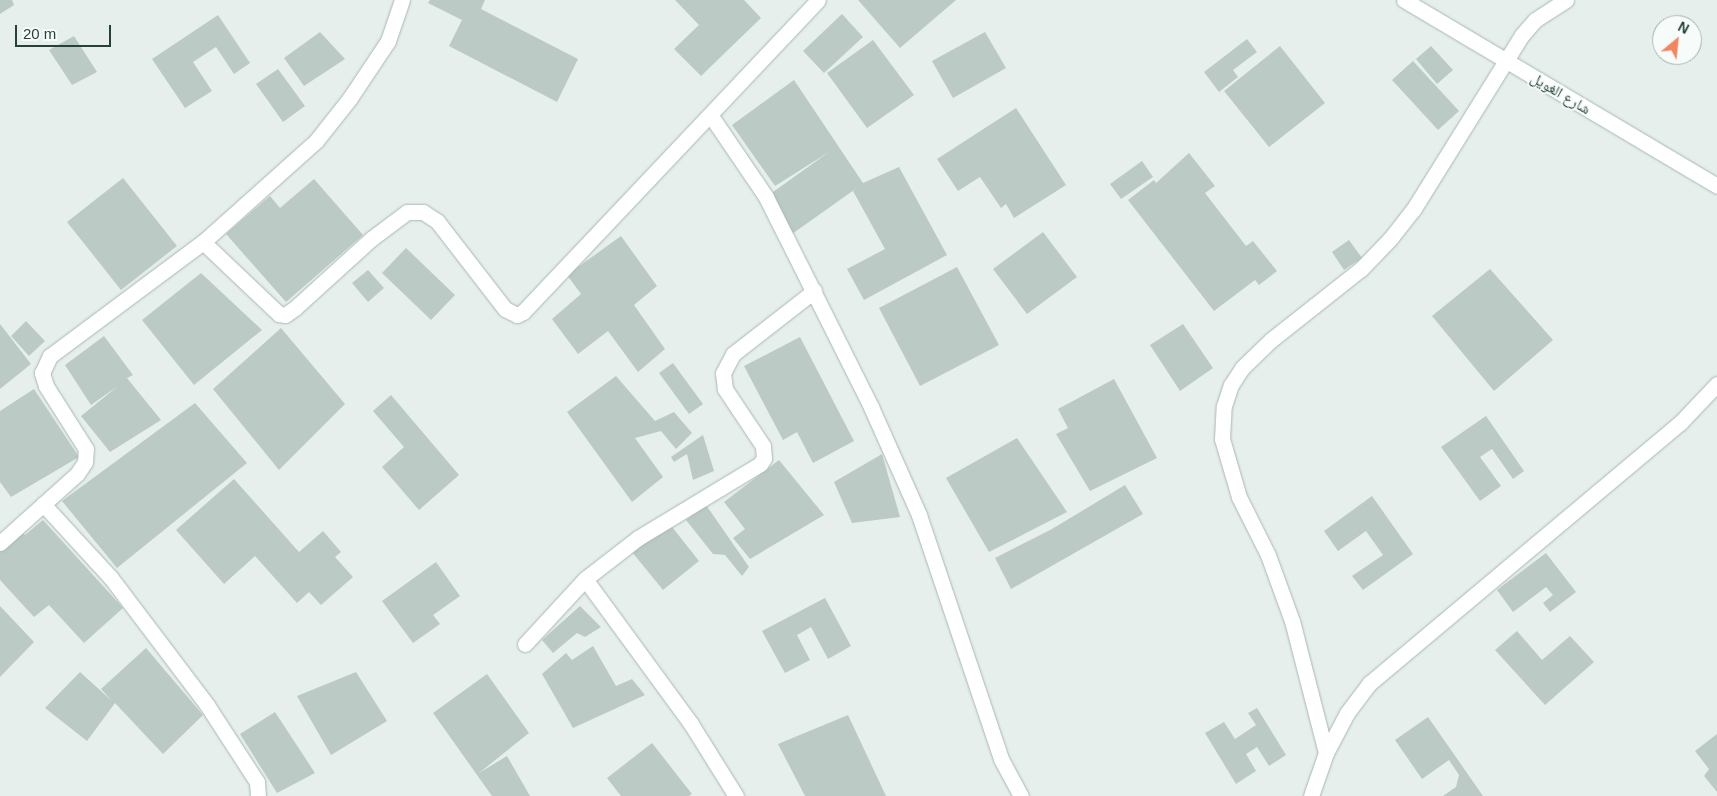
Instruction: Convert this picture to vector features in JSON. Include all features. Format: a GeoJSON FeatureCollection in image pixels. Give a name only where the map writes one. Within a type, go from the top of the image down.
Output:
{"type":"FeatureCollection","features":[{"type":"Feature","properties":{"kind":"street"},"geometry":{"type":"LineString","coordinates":[[0,543],[77,474],[85,456],[86,449],[46,386],[42,372],[50,356],[203,242],[316,141],[350,98],[388,41],[402,0]]}},
{"type":"Feature","properties":{"kind":"street"},"geometry":{"type":"LineString","coordinates":[[203,242],[272,309],[285,315],[406,212],[423,212],[437,222],[505,309],[516,315],[524,312],[711,116],[818,0]]}},
{"type":"Feature","properties":{"kind":"street","name":"شارع الغويل"},"geometry":{"type":"LineString","coordinates":[[1404,0],[1717,186]]}},
{"type":"Feature","properties":{"kind":"street"},"geometry":{"type":"LineString","coordinates":[[1326,753],[1292,621],[1268,555],[1239,497],[1222,439],[1224,406],[1231,385],[1242,368],[1271,340],[1361,269],[1390,238],[1413,210],[1535,20],[1566,0]]}},
{"type":"Feature","properties":{"kind":"street"},"geometry":{"type":"LineString","coordinates":[[711,116],[766,197],[871,407],[919,515],[1001,759],[1021,796]]}},
{"type":"Feature","properties":{"kind":"street"},"geometry":{"type":"LineString","coordinates":[[525,644],[585,579],[638,538],[760,464],[764,458],[763,446],[725,389],[723,373],[733,354],[814,291]]}},
{"type":"Feature","properties":{"kind":"street"},"geometry":{"type":"LineString","coordinates":[[1311,796],[1326,753],[1347,713],[1370,683],[1680,423],[1717,384]]}},
{"type":"Feature","properties":{"kind":"street"},"geometry":{"type":"LineString","coordinates":[[43,504],[110,578],[201,698],[258,782],[258,796]]}},
{"type":"Feature","properties":{"kind":"street"},"geometry":{"type":"LineString","coordinates":[[585,579],[691,724],[736,796]]}},
{"type":"Feature","properties":{"kind":"building"},"geometry":{"type":"Polygon","coordinates":[[[0,0],[12,0],[14,5],[0,14],[0,0]]]}},
{"type":"Feature","properties":{"kind":"building"},"geometry":{"type":"Polygon","coordinates":[[[430,0],[485,0],[481,9],[578,59],[557,102],[449,46],[462,20],[428,3],[430,0]]]}},
{"type":"Feature","properties":{"kind":"building"},"geometry":{"type":"Polygon","coordinates":[[[675,0],[744,0],[761,18],[701,76],[674,49],[699,25],[675,0]]]}},
{"type":"Feature","properties":{"kind":"building"},"geometry":{"type":"Polygon","coordinates":[[[858,0],[956,0],[900,48],[858,0]]]}},
{"type":"Feature","properties":{"kind":"building"},"geometry":{"type":"Polygon","coordinates":[[[842,14],[863,37],[824,73],[803,51],[842,14]]]}},
{"type":"Feature","properties":{"kind":"building"},"geometry":{"type":"Polygon","coordinates":[[[218,15],[250,63],[234,74],[216,47],[193,62],[212,91],[185,108],[152,59],[218,15]]]}},
{"type":"Feature","properties":{"kind":"building"},"geometry":{"type":"Polygon","coordinates":[[[320,32],[345,59],[304,86],[284,58],[320,32]]]}},
{"type":"Feature","properties":{"kind":"building"},"geometry":{"type":"Polygon","coordinates":[[[985,32],[1006,68],[953,98],[932,61],[985,32]]]}},
{"type":"Feature","properties":{"kind":"building"},"geometry":{"type":"Polygon","coordinates":[[[74,36],[97,72],[72,85],[49,50],[74,36]]]}},
{"type":"Feature","properties":{"kind":"building"},"geometry":{"type":"Polygon","coordinates":[[[1247,39],[1257,52],[1233,70],[1238,77],[1219,92],[1204,72],[1247,39]]]}},
{"type":"Feature","properties":{"kind":"building"},"geometry":{"type":"Polygon","coordinates":[[[873,40],[914,95],[867,128],[827,73],[873,40]]]}},
{"type":"Feature","properties":{"kind":"building"},"geometry":{"type":"Polygon","coordinates":[[[1280,46],[1325,103],[1269,147],[1224,91],[1280,46]]]}},
{"type":"Feature","properties":{"kind":"building"},"geometry":{"type":"Polygon","coordinates":[[[1431,46],[1453,70],[1437,84],[1416,59],[1431,46]]]}},
{"type":"Feature","properties":{"kind":"building"},"geometry":{"type":"Polygon","coordinates":[[[1413,61],[1459,111],[1438,130],[1392,80],[1413,61]]]}},
{"type":"Feature","properties":{"kind":"building"},"geometry":{"type":"Polygon","coordinates":[[[278,69],[305,106],[283,122],[256,84],[278,69]]]}},
{"type":"Feature","properties":{"kind":"building"},"geometry":{"type":"Polygon","coordinates":[[[794,80],[863,183],[899,167],[947,255],[864,300],[847,269],[885,249],[853,191],[861,185],[792,234],[766,197],[829,152],[775,186],[732,125],[794,80]]]}},
{"type":"Feature","properties":{"kind":"building"},"geometry":{"type":"Polygon","coordinates":[[[1016,108],[1066,185],[1014,218],[1006,204],[1001,208],[980,177],[958,191],[937,159],[1016,108]]]}},
{"type":"Feature","properties":{"kind":"building"},"geometry":{"type":"Polygon","coordinates":[[[1189,153],[1215,186],[1205,193],[1246,246],[1253,241],[1277,271],[1259,285],[1255,280],[1214,311],[1128,200],[1154,180],[1156,183],[1189,153]]]}},
{"type":"Feature","properties":{"kind":"building"},"geometry":{"type":"Polygon","coordinates":[[[1142,161],[1153,177],[1121,199],[1110,184],[1142,161]]]}},
{"type":"Feature","properties":{"kind":"building"},"geometry":{"type":"Polygon","coordinates":[[[123,178],[177,246],[121,290],[67,222],[123,178]]]}},
{"type":"Feature","properties":{"kind":"building"},"geometry":{"type":"Polygon","coordinates":[[[314,179],[363,235],[286,302],[226,234],[270,196],[280,208],[314,179]]]}},
{"type":"Feature","properties":{"kind":"building"},"geometry":{"type":"Polygon","coordinates":[[[1043,232],[1077,277],[1027,314],[993,269],[1043,232]]]}},
{"type":"Feature","properties":{"kind":"building"},"geometry":{"type":"Polygon","coordinates":[[[621,236],[657,286],[634,305],[665,349],[638,372],[608,331],[578,354],[552,319],[581,294],[567,275],[621,236]]]}},
{"type":"Feature","properties":{"kind":"building"},"geometry":{"type":"Polygon","coordinates":[[[1349,240],[1362,258],[1344,270],[1332,252],[1349,240]]]}},
{"type":"Feature","properties":{"kind":"building"},"geometry":{"type":"Polygon","coordinates":[[[406,248],[455,295],[431,320],[382,273],[406,248]]]}},
{"type":"Feature","properties":{"kind":"building"},"geometry":{"type":"Polygon","coordinates":[[[957,267],[999,345],[920,386],[879,308],[957,267]]]}},
{"type":"Feature","properties":{"kind":"building"},"geometry":{"type":"Polygon","coordinates":[[[1490,269],[1553,340],[1494,391],[1432,316],[1490,269]]]}},
{"type":"Feature","properties":{"kind":"building"},"geometry":{"type":"Polygon","coordinates":[[[368,270],[384,288],[368,302],[352,283],[368,270]]]}},
{"type":"Feature","properties":{"kind":"building"},"geometry":{"type":"Polygon","coordinates":[[[201,273],[262,330],[194,385],[142,320],[201,273]]]}},
{"type":"Feature","properties":{"kind":"building"},"geometry":{"type":"Polygon","coordinates":[[[26,321],[45,341],[29,356],[11,336],[26,321]]]}},
{"type":"Feature","properties":{"kind":"building"},"geometry":{"type":"Polygon","coordinates":[[[0,324],[31,364],[0,389],[0,324]]]}},
{"type":"Feature","properties":{"kind":"building"},"geometry":{"type":"Polygon","coordinates":[[[1183,324],[1213,368],[1180,391],[1150,345],[1183,324]]]}},
{"type":"Feature","properties":{"kind":"building"},"geometry":{"type":"Polygon","coordinates":[[[281,328],[345,404],[279,470],[213,389],[281,328]]]}},
{"type":"Feature","properties":{"kind":"building"},"geometry":{"type":"Polygon","coordinates":[[[104,336],[133,375],[127,378],[161,420],[110,452],[81,416],[118,386],[91,405],[65,365],[104,336]]]}},
{"type":"Feature","properties":{"kind":"building"},"geometry":{"type":"Polygon","coordinates":[[[800,337],[854,441],[813,463],[797,432],[783,440],[744,366],[800,337]]]}},
{"type":"Feature","properties":{"kind":"building"},"geometry":{"type":"Polygon","coordinates":[[[673,363],[703,404],[689,414],[659,373],[673,363]]]}},
{"type":"Feature","properties":{"kind":"building"},"geometry":{"type":"Polygon","coordinates":[[[616,376],[655,421],[674,412],[692,433],[676,449],[661,431],[635,438],[663,477],[632,502],[567,412],[616,376]]]}},
{"type":"Feature","properties":{"kind":"building"},"geometry":{"type":"Polygon","coordinates":[[[1114,379],[1157,458],[1090,491],[1056,434],[1068,428],[1058,409],[1114,379]]]}},
{"type":"Feature","properties":{"kind":"building"},"geometry":{"type":"Polygon","coordinates":[[[34,389],[79,457],[11,497],[0,482],[0,411],[34,389]]]}},
{"type":"Feature","properties":{"kind":"building"},"geometry":{"type":"Polygon","coordinates":[[[391,395],[459,475],[419,510],[382,467],[404,447],[373,411],[391,395]]]}},
{"type":"Feature","properties":{"kind":"building"},"geometry":{"type":"Polygon","coordinates":[[[195,403],[247,463],[117,568],[62,501],[195,403]]]}},
{"type":"Feature","properties":{"kind":"building"},"geometry":{"type":"Polygon","coordinates":[[[1486,416],[1524,471],[1513,479],[1492,449],[1480,457],[1501,486],[1480,501],[1441,447],[1486,416]]]}},
{"type":"Feature","properties":{"kind":"building"},"geometry":{"type":"Polygon","coordinates":[[[703,435],[714,471],[693,480],[687,454],[674,462],[671,457],[703,435]]]}},
{"type":"Feature","properties":{"kind":"building"},"geometry":{"type":"Polygon","coordinates":[[[1017,438],[1067,512],[989,552],[946,478],[1017,438]]]}},
{"type":"Feature","properties":{"kind":"building"},"geometry":{"type":"Polygon","coordinates":[[[882,454],[900,517],[852,523],[834,482],[882,454]]]}},
{"type":"Feature","properties":{"kind":"building"},"geometry":{"type":"Polygon","coordinates":[[[779,460],[824,515],[750,559],[733,538],[745,529],[724,502],[779,460]]]}},
{"type":"Feature","properties":{"kind":"building"},"geometry":{"type":"Polygon","coordinates":[[[234,479],[299,552],[323,531],[341,552],[335,557],[353,577],[321,605],[309,592],[297,603],[255,556],[224,584],[176,530],[234,479]]]}},
{"type":"Feature","properties":{"kind":"building"},"geometry":{"type":"Polygon","coordinates":[[[1125,485],[1143,514],[1011,589],[995,558],[1052,529],[1125,485]]]}},
{"type":"Feature","properties":{"kind":"building"},"geometry":{"type":"Polygon","coordinates":[[[1372,496],[1413,554],[1363,590],[1352,576],[1383,555],[1366,531],[1338,551],[1324,531],[1372,496]]]}},
{"type":"Feature","properties":{"kind":"building"},"geometry":{"type":"Polygon","coordinates":[[[706,505],[749,567],[742,576],[725,555],[713,554],[686,520],[706,505]]]}},
{"type":"Feature","properties":{"kind":"building"},"geometry":{"type":"Polygon","coordinates":[[[43,520],[123,608],[84,643],[49,605],[34,617],[0,580],[0,542],[17,526],[25,535],[43,520]]]}},
{"type":"Feature","properties":{"kind":"building"},"geometry":{"type":"Polygon","coordinates":[[[669,523],[699,561],[663,590],[632,552],[669,523]]]}},
{"type":"Feature","properties":{"kind":"building"},"geometry":{"type":"Polygon","coordinates":[[[1546,553],[1576,592],[1550,612],[1543,603],[1553,595],[1546,587],[1513,612],[1497,590],[1546,553]]]}},
{"type":"Feature","properties":{"kind":"building"},"geometry":{"type":"Polygon","coordinates":[[[436,562],[460,596],[433,615],[440,624],[413,643],[382,601],[436,562]]]}},
{"type":"Feature","properties":{"kind":"building"},"geometry":{"type":"Polygon","coordinates":[[[825,598],[851,646],[828,659],[811,627],[797,635],[810,660],[785,673],[762,631],[825,598]]]}},
{"type":"Feature","properties":{"kind":"building"},"geometry":{"type":"Polygon","coordinates":[[[0,606],[34,642],[0,677],[0,606]]]}},
{"type":"Feature","properties":{"kind":"building"},"geometry":{"type":"Polygon","coordinates":[[[580,606],[601,627],[585,637],[577,633],[553,653],[542,640],[580,606]]]}},
{"type":"Feature","properties":{"kind":"building"},"geometry":{"type":"Polygon","coordinates":[[[1517,631],[1542,660],[1570,636],[1594,662],[1545,705],[1495,650],[1517,631]]]}},
{"type":"Feature","properties":{"kind":"building"},"geometry":{"type":"Polygon","coordinates":[[[593,646],[616,686],[632,679],[645,695],[573,728],[542,674],[566,653],[572,660],[593,646]]]}},
{"type":"Feature","properties":{"kind":"building"},"geometry":{"type":"Polygon","coordinates":[[[146,648],[203,715],[163,754],[115,703],[87,741],[45,708],[80,672],[112,701],[101,689],[146,648]]]}},
{"type":"Feature","properties":{"kind":"building"},"geometry":{"type":"Polygon","coordinates":[[[356,672],[387,721],[331,755],[297,696],[356,672]]]}},
{"type":"Feature","properties":{"kind":"building"},"geometry":{"type":"Polygon","coordinates":[[[487,674],[529,733],[479,773],[507,756],[530,796],[492,796],[433,713],[487,674]]]}},
{"type":"Feature","properties":{"kind":"building"},"geometry":{"type":"Polygon","coordinates":[[[1257,708],[1286,755],[1269,766],[1257,747],[1246,754],[1256,771],[1236,784],[1205,733],[1224,722],[1235,739],[1256,725],[1248,713],[1257,708]]]}},
{"type":"Feature","properties":{"kind":"building"},"geometry":{"type":"Polygon","coordinates":[[[275,712],[315,773],[277,793],[240,734],[275,712]]]}},
{"type":"Feature","properties":{"kind":"building"},"geometry":{"type":"Polygon","coordinates":[[[848,715],[886,796],[805,796],[778,744],[848,715]]]}},
{"type":"Feature","properties":{"kind":"building"},"geometry":{"type":"Polygon","coordinates":[[[1428,717],[1483,796],[1443,796],[1456,787],[1459,775],[1449,760],[1422,779],[1395,740],[1428,717]]]}},
{"type":"Feature","properties":{"kind":"building"},"geometry":{"type":"Polygon","coordinates":[[[1717,734],[1717,792],[1704,776],[1709,769],[1695,751],[1717,734]]]}},
{"type":"Feature","properties":{"kind":"building"},"geometry":{"type":"Polygon","coordinates":[[[652,743],[692,794],[689,796],[621,796],[607,778],[652,743]]]}}]}
